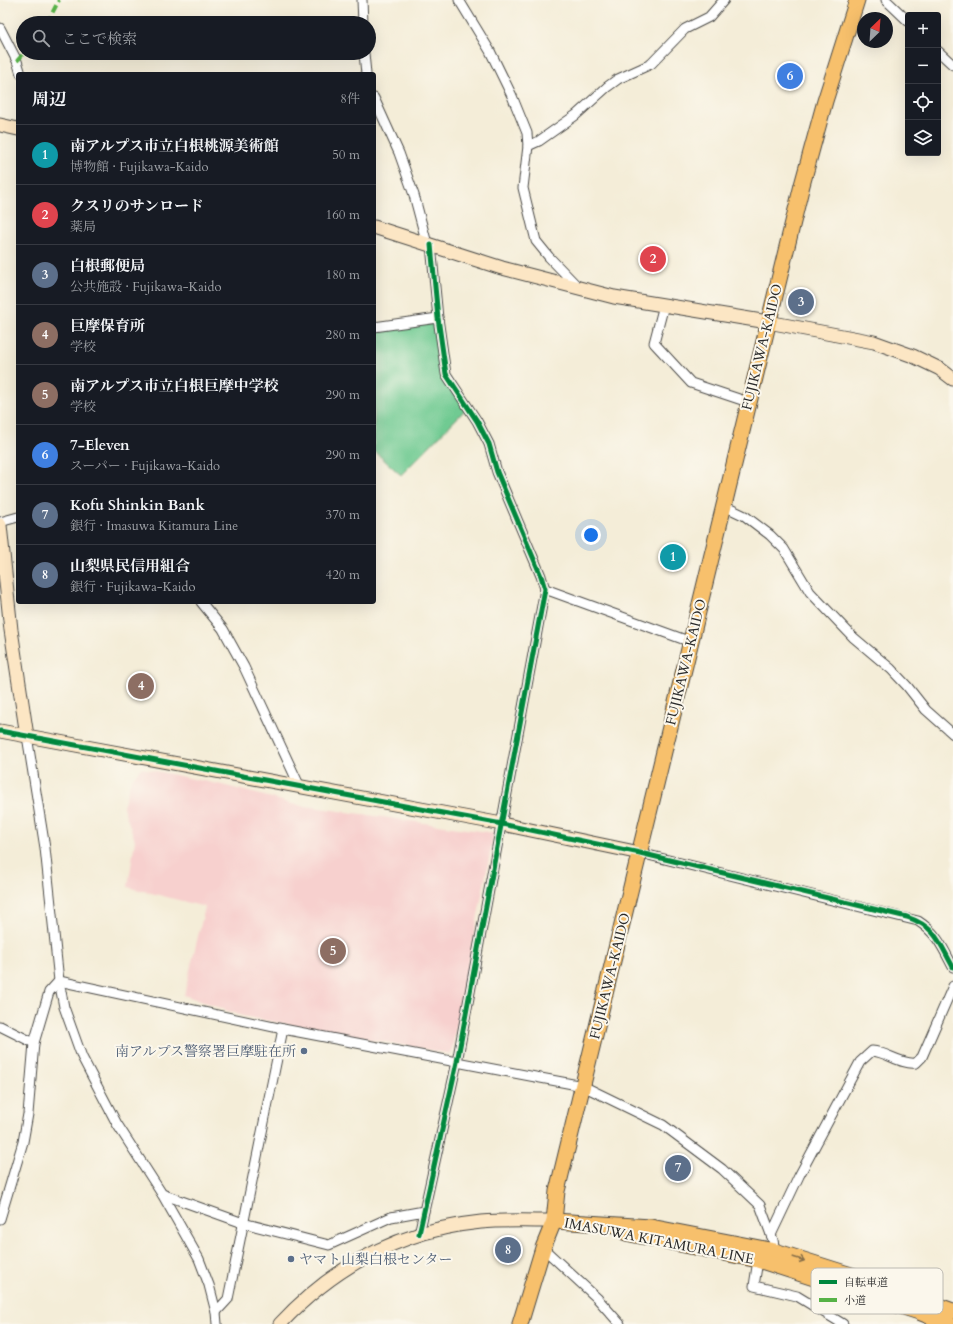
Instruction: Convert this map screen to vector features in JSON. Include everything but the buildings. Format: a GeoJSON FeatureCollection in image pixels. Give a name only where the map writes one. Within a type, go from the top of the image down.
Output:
{"type":"FeatureCollection","features":[{"type":"Feature","properties":{"kind":"main road","name":"FUJIKAWA-KAIDO"},"geometry":{"type":"LineString","coordinates":[[520,1324],[543,1248],[554,1221],[557,1191],[802,184],[821,116],[857,0]]}},
{"type":"Feature","properties":{"kind":"main road","name":"IMASUWA KITAMURA LINE"},"geometry":{"type":"LineString","coordinates":[[554,1221],[651,1227],[776,1251],[829,1268]]}},
{"type":"Feature","properties":{"kind":"main road","name":"IMASUWA KITAMURA LINE"},"geometry":{"type":"LineString","coordinates":[[554,1221],[624,1233],[758,1260],[811,1277]]}},
{"type":"Feature","properties":{"kind":"main road","name":"IMASUWA KITAMURA LINE"},"geometry":{"type":"LineString","coordinates":[[943,1307],[953,1311]]}},
{"type":"Feature","properties":{"kind":"main road","name":"IMASUWA KITAMURA LINE"},"geometry":{"type":"LineString","coordinates":[[924,1314],[949,1324]]}},
{"type":"Feature","properties":{"kind":"street"},"geometry":{"type":"LineString","coordinates":[[362,0],[363,16]]}},
{"type":"Feature","properties":{"kind":"street"},"geometry":{"type":"LineString","coordinates":[[459,0],[490,51],[512,96],[527,133],[528,146],[523,188],[536,241],[549,257],[579,288]]}},
{"type":"Feature","properties":{"kind":"street"},"geometry":{"type":"LineString","coordinates":[[528,146],[576,115],[618,79],[652,64],[685,28],[709,17],[724,0]]}},
{"type":"Feature","properties":{"kind":"street"},"geometry":{"type":"LineString","coordinates":[[886,0],[905,18]]}},
{"type":"Feature","properties":{"kind":"street"},"geometry":{"type":"LineString","coordinates":[[0,28],[20,72]]}},
{"type":"Feature","properties":{"kind":"street"},"geometry":{"type":"LineString","coordinates":[[941,54],[953,65]]}},
{"type":"Feature","properties":{"kind":"street"},"geometry":{"type":"LineString","coordinates":[[365,60],[366,72]]}},
{"type":"Feature","properties":{"kind":"street"},"geometry":{"type":"LineString","coordinates":[[376,102],[399,153],[429,244],[446,374],[477,421],[489,444],[497,472],[540,576],[544,590],[457,1062],[419,1234]]}},
{"type":"Feature","properties":{"kind":"street"},"geometry":{"type":"LineString","coordinates":[[0,125],[16,129]]}},
{"type":"Feature","properties":{"kind":"street"},"geometry":{"type":"LineString","coordinates":[[376,228],[502,268],[614,297],[768,322],[881,344],[913,356],[940,370],[953,379]]}},
{"type":"Feature","properties":{"kind":"street"},"geometry":{"type":"LineString","coordinates":[[664,305],[654,343],[691,383],[748,402]]}},
{"type":"Feature","properties":{"kind":"street"},"geometry":{"type":"LineString","coordinates":[[376,327],[438,318]]}},
{"type":"Feature","properties":{"kind":"street"},"geometry":{"type":"LineString","coordinates":[[724,506],[745,516],[770,535],[784,549],[810,592],[852,637],[891,669],[926,710],[953,734]]}},
{"type":"Feature","properties":{"kind":"street"},"geometry":{"type":"LineString","coordinates":[[16,518],[0,524],[11,630],[45,848],[59,981],[64,1007],[82,1057],[117,1124],[162,1194],[199,1259],[209,1285],[216,1312],[217,1324]]}},
{"type":"Feature","properties":{"kind":"street"},"geometry":{"type":"LineString","coordinates":[[544,590],[691,642]]}},
{"type":"Feature","properties":{"kind":"street"},"geometry":{"type":"LineString","coordinates":[[203,604],[223,629],[244,667],[300,787]]}},
{"type":"Feature","properties":{"kind":"street"},"geometry":{"type":"LineString","coordinates":[[0,731],[502,824],[640,852],[918,921],[929,927],[953,967]]}},
{"type":"Feature","properties":{"kind":"street"},"geometry":{"type":"LineString","coordinates":[[59,981],[283,1029],[583,1086],[663,1125],[722,1169],[760,1204],[776,1251]]}},
{"type":"Feature","properties":{"kind":"street"},"geometry":{"type":"LineString","coordinates":[[0,1219],[23,1142],[28,1114],[34,1043],[49,992],[59,981]]}},
{"type":"Feature","properties":{"kind":"street"},"geometry":{"type":"LineString","coordinates":[[771,1235],[799,1176],[860,1062],[872,1051],[879,1052],[910,1064],[916,1063],[922,1057],[953,986]]}},
{"type":"Feature","properties":{"kind":"street"},"geometry":{"type":"LineString","coordinates":[[0,1026],[34,1043]]}},
{"type":"Feature","properties":{"kind":"street"},"geometry":{"type":"LineString","coordinates":[[216,1312],[228,1299],[283,1029]]}},
{"type":"Feature","properties":{"kind":"street"},"geometry":{"type":"LineString","coordinates":[[162,1194],[244,1223],[329,1245],[391,1217],[424,1211]]}},
{"type":"Feature","properties":{"kind":"street"},"geometry":{"type":"LineString","coordinates":[[280,1324],[314,1291],[338,1272],[374,1252],[419,1234],[445,1227],[481,1222],[554,1221]]}},
{"type":"Feature","properties":{"kind":"street"},"geometry":{"type":"LineString","coordinates":[[543,1248],[597,1298],[620,1324]]}},
{"type":"Feature","properties":{"kind":"street"},"geometry":{"type":"LineString","coordinates":[[758,1260],[754,1286],[797,1296],[811,1305]]}},
{"type":"Feature","properties":{"kind":"street"},"geometry":{"type":"LineString","coordinates":[[827,1314],[843,1324]]}},
{"type":"Feature","properties":{"kind":"shaded area"},"geometry":{"type":"Polygon","coordinates":[[[141,768],[222,785],[291,804],[494,833],[451,1054],[242,1016],[184,995],[205,907],[128,887],[135,840],[123,807],[131,780],[141,768]]]}},
{"type":"Feature","properties":{"kind":"green space"},"geometry":{"type":"Polygon","coordinates":[[[438,318],[446,374],[468,407],[401,475],[376,453],[376,327],[438,318]]]}},
{"type":"Feature","properties":{"kind":"marked path"},"geometry":{"type":"LineString","coordinates":[[51,16],[59,0]]}},
{"type":"Feature","properties":{"kind":"cycle path"},"geometry":{"type":"LineString","coordinates":[[419,1234],[457,1062],[545,589],[541,576],[497,472],[489,444],[477,421],[446,374],[438,318],[431,245]]}},
{"type":"Feature","properties":{"kind":"cycle path"},"geometry":{"type":"LineString","coordinates":[[0,731],[502,824],[640,853],[907,917],[917,921],[936,936],[953,967]]}},
{"type":"Feature","properties":{"kind":"place","name":"7-Eleven"},"geometry":{"type":"Point","coordinates":[790,76]}},
{"type":"Feature","properties":{"kind":"place","name":"クスリのサンロード"},"geometry":{"type":"Point","coordinates":[653,259]}},
{"type":"Feature","properties":{"kind":"place","name":"白根郵便局"},"geometry":{"type":"Point","coordinates":[801,302]}},
{"type":"Feature","properties":{"kind":"place","name":"南アルプス市立白根桃源美術館"},"geometry":{"type":"Point","coordinates":[673,557]}},
{"type":"Feature","properties":{"kind":"place","name":"巨摩保育所"},"geometry":{"type":"Point","coordinates":[141,686]}},
{"type":"Feature","properties":{"kind":"place","name":"南アルプス市立白根巨摩中学校"},"geometry":{"type":"Point","coordinates":[333,951]}},
{"type":"Feature","properties":{"kind":"place","name":"南アルプス警察署巨摩駐在所"},"geometry":{"type":"Point","coordinates":[304,1051]}},
{"type":"Feature","properties":{"kind":"place","name":"Kofu Shinkin Bank"},"geometry":{"type":"Point","coordinates":[678,1168]}},
{"type":"Feature","properties":{"kind":"place","name":"山梨県民信用組合"},"geometry":{"type":"Point","coordinates":[508,1250]}},
{"type":"Feature","properties":{"kind":"place","name":"ヤマト山梨白根センター"},"geometry":{"type":"Point","coordinates":[291,1259]}}]}
